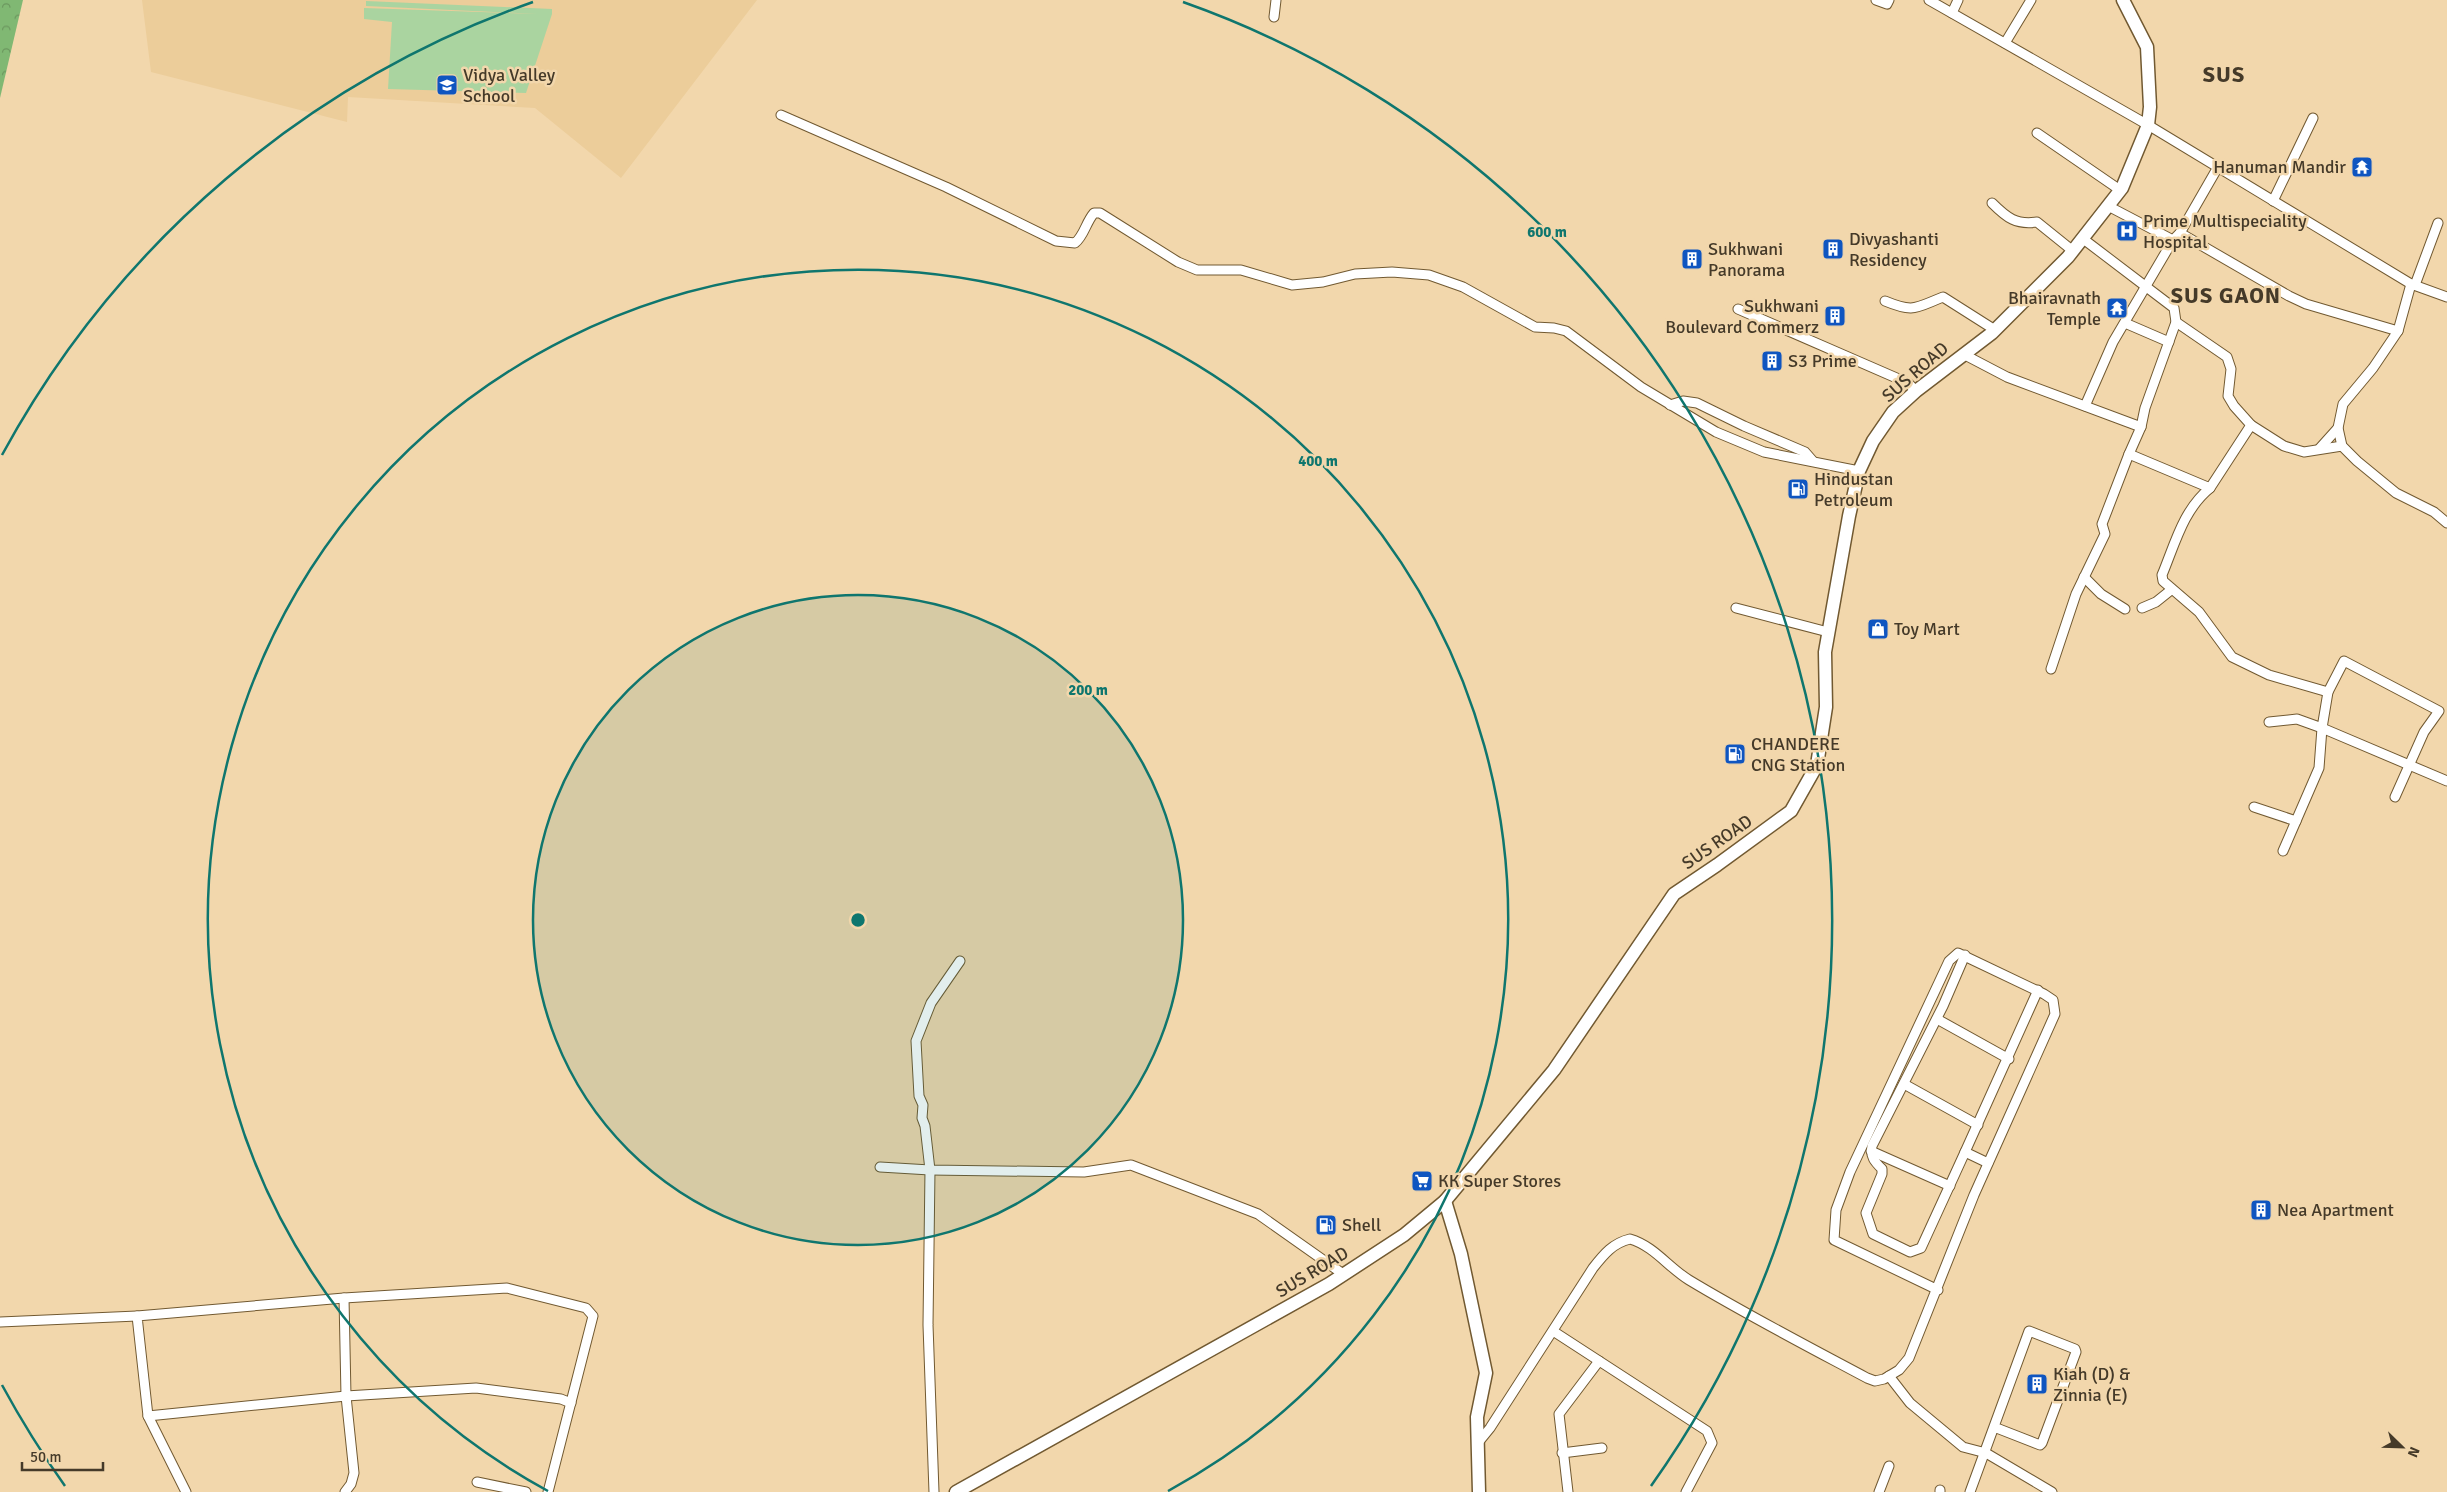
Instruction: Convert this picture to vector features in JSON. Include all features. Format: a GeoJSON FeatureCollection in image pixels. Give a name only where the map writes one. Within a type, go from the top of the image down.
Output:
{"type":"FeatureCollection","features":[{"type":"Feature","properties":{"kind":"main road","name":"SUS ROAD"},"geometry":{"type":"LineString","coordinates":[[956,1492],[1343,1274],[1404,1235],[1445,1201],[1554,1070],[1674,894],[1791,811],[1817,765],[1826,707],[1825,652],[1828,632],[1849,516],[1860,471],[1873,441],[1893,412],[1916,391],[1995,330],[2073,251],[2120,190],[2148,125],[2150,107],[2147,47],[2123,0]]}},
{"type":"Feature","properties":{"kind":"main road"},"geometry":{"type":"LineString","coordinates":[[1445,1201],[1461,1254],[1486,1373],[1478,1417],[1479,1492]]}},
{"type":"Feature","properties":{"kind":"street"},"geometry":{"type":"LineString","coordinates":[[1274,17],[1276,0]]}},
{"type":"Feature","properties":{"kind":"street"},"geometry":{"type":"LineString","coordinates":[[1876,0],[1887,4],[1890,0]]}},
{"type":"Feature","properties":{"kind":"street"},"geometry":{"type":"LineString","coordinates":[[1929,0],[2148,125],[2413,285],[2447,297]]}},
{"type":"Feature","properties":{"kind":"street"},"geometry":{"type":"LineString","coordinates":[[1952,13],[1958,0]]}},
{"type":"Feature","properties":{"kind":"street"},"geometry":{"type":"LineString","coordinates":[[2005,43],[2031,0]]}},
{"type":"Feature","properties":{"kind":"street"},"geometry":{"type":"LineString","coordinates":[[781,115],[946,188],[1056,241],[1075,243],[1090,217],[1094,213],[1100,213],[1178,262],[1197,270],[1241,270],[1292,285],[1323,282],[1355,274],[1392,272],[1428,276],[1463,287],[1535,327],[1566,331],[1641,387],[1716,432],[1764,452],[1860,471]]}},
{"type":"Feature","properties":{"kind":"street"},"geometry":{"type":"LineString","coordinates":[[2273,201],[2313,118]]}},
{"type":"Feature","properties":{"kind":"street"},"geometry":{"type":"LineString","coordinates":[[2037,133],[2120,190]]}},
{"type":"Feature","properties":{"kind":"street"},"geometry":{"type":"LineString","coordinates":[[2084,406],[2113,342],[2218,167]]}},
{"type":"Feature","properties":{"kind":"street"},"geometry":{"type":"LineString","coordinates":[[1992,203],[2014,221],[2020,223],[2037,222],[2073,251]]}},
{"type":"Feature","properties":{"kind":"street"},"geometry":{"type":"LineString","coordinates":[[2108,206],[2173,240]]}},
{"type":"Feature","properties":{"kind":"street"},"geometry":{"type":"LineString","coordinates":[[2438,223],[2413,285],[2398,331],[2373,368],[2343,404],[2338,428],[2342,446],[2396,493],[2434,512],[2447,522]]}},
{"type":"Feature","properties":{"kind":"street"},"geometry":{"type":"LineString","coordinates":[[2180,232],[2306,304],[2398,331]]}},
{"type":"Feature","properties":{"kind":"street"},"geometry":{"type":"LineString","coordinates":[[2051,669],[2076,594],[2105,534],[2102,524],[2141,427],[2145,408],[2176,322],[2174,308],[2082,238]]}},
{"type":"Feature","properties":{"kind":"street"},"geometry":{"type":"LineString","coordinates":[[1885,301],[1904,309],[1916,309],[1943,297],[1995,330]]}},
{"type":"Feature","properties":{"kind":"street"},"geometry":{"type":"LineString","coordinates":[[1738,309],[1908,384],[1916,391]]}},
{"type":"Feature","properties":{"kind":"street"},"geometry":{"type":"LineString","coordinates":[[2176,322],[2227,357],[2231,369],[2228,396],[2234,406],[2251,425],[2284,446],[2304,452],[2342,446]]}},
{"type":"Feature","properties":{"kind":"street"},"geometry":{"type":"LineString","coordinates":[[2125,323],[2169,342]]}},
{"type":"Feature","properties":{"kind":"street"},"geometry":{"type":"LineString","coordinates":[[1963,354],[2007,377],[2141,427]]}},
{"type":"Feature","properties":{"kind":"street"},"geometry":{"type":"LineString","coordinates":[[1670,405],[1684,401],[1698,403],[1744,426],[1805,452],[1812,460]]}},
{"type":"Feature","properties":{"kind":"street"},"geometry":{"type":"LineString","coordinates":[[2251,425],[2210,488],[2198,498],[2188,512],[2162,575],[2164,584],[2199,612],[2232,657],[2269,675],[2328,692]]}},
{"type":"Feature","properties":{"kind":"street"},"geometry":{"type":"LineString","coordinates":[[2320,448],[2338,428]]}},
{"type":"Feature","properties":{"kind":"street"},"geometry":{"type":"LineString","coordinates":[[2129,454],[2210,488]]}},
{"type":"Feature","properties":{"kind":"street"},"geometry":{"type":"LineString","coordinates":[[2084,578],[2101,594],[2125,609]]}},
{"type":"Feature","properties":{"kind":"street"},"geometry":{"type":"LineString","coordinates":[[2142,608],[2156,602],[2171,590]]}},
{"type":"Feature","properties":{"kind":"street"},"geometry":{"type":"LineString","coordinates":[[1736,608],[1828,632]]}},
{"type":"Feature","properties":{"kind":"street"},"geometry":{"type":"LineString","coordinates":[[2283,850],[2319,768],[2322,728],[2328,692],[2344,661],[2439,711],[2424,732],[2396,798]]}},
{"type":"Feature","properties":{"kind":"street"},"geometry":{"type":"LineString","coordinates":[[2269,722],[2296,719],[2447,780]]}},
{"type":"Feature","properties":{"kind":"street"},"geometry":{"type":"LineString","coordinates":[[2254,807],[2296,821]]}},
{"type":"Feature","properties":{"kind":"street"},"geometry":{"type":"LineString","coordinates":[[1477,1444],[1490,1428],[1577,1291],[1606,1252],[1618,1242],[1630,1239],[1654,1252],[1673,1269],[1700,1286],[1867,1378],[1875,1380],[1889,1376],[1899,1370],[1909,1358],[1938,1290],[1988,1163],[2055,1014],[2053,1000],[2038,990],[1965,954],[1958,953],[1949,961],[1850,1172],[1836,1210],[1834,1230],[1834,1240],[1938,1290]]}},
{"type":"Feature","properties":{"kind":"street"},"geometry":{"type":"LineString","coordinates":[[1965,954],[1937,1019],[1871,1151],[1873,1160],[1882,1169],[1882,1174],[1866,1213],[1869,1227],[1873,1234],[1910,1252],[1921,1248],[2009,1059],[2026,1014],[2038,990]]}},
{"type":"Feature","properties":{"kind":"street"},"geometry":{"type":"LineString","coordinates":[[934,1492],[928,1326],[930,1170],[925,1126],[922,1118],[923,1105],[919,1096],[916,1041],[931,1003],[960,961]]}},
{"type":"Feature","properties":{"kind":"street"},"geometry":{"type":"LineString","coordinates":[[1937,1019],[2009,1059]]}},
{"type":"Feature","properties":{"kind":"street"},"geometry":{"type":"LineString","coordinates":[[1904,1084],[1978,1125]]}},
{"type":"Feature","properties":{"kind":"street"},"geometry":{"type":"LineString","coordinates":[[1871,1151],[1950,1186]]}},
{"type":"Feature","properties":{"kind":"street"},"geometry":{"type":"LineString","coordinates":[[1965,1152],[1988,1163]]}},
{"type":"Feature","properties":{"kind":"street"},"geometry":{"type":"LineString","coordinates":[[880,1167],[930,1170],[1084,1172],[1131,1165],[1258,1214],[1343,1274]]}},
{"type":"Feature","properties":{"kind":"street"},"geometry":{"type":"LineString","coordinates":[[0,1322],[137,1316],[344,1298],[507,1288],[586,1308],[592,1313],[593,1321],[548,1492]]}},
{"type":"Feature","properties":{"kind":"street"},"geometry":{"type":"LineString","coordinates":[[344,1298],[346,1396],[354,1473],[351,1484],[345,1492]]}},
{"type":"Feature","properties":{"kind":"street"},"geometry":{"type":"LineString","coordinates":[[137,1316],[148,1416],[186,1492]]}},
{"type":"Feature","properties":{"kind":"street"},"geometry":{"type":"LineString","coordinates":[[1553,1331],[1707,1431],[1712,1443],[1686,1492]]}},
{"type":"Feature","properties":{"kind":"street"},"geometry":{"type":"LineString","coordinates":[[1970,1492],[1986,1453],[1994,1427],[2029,1331],[2075,1349],[2076,1352],[2042,1444],[2040,1445],[1994,1427]]}},
{"type":"Feature","properties":{"kind":"street"},"geometry":{"type":"LineString","coordinates":[[1568,1492],[1559,1414],[1598,1362]]}},
{"type":"Feature","properties":{"kind":"street"},"geometry":{"type":"LineString","coordinates":[[1889,1376],[1910,1403],[1963,1446],[1986,1453],[2052,1492]]}},
{"type":"Feature","properties":{"kind":"street"},"geometry":{"type":"LineString","coordinates":[[148,1416],[346,1396],[476,1388],[560,1399],[572,1404]]}},
{"type":"Feature","properties":{"kind":"street"},"geometry":{"type":"LineString","coordinates":[[1562,1453],[1602,1448]]}},
{"type":"Feature","properties":{"kind":"street"},"geometry":{"type":"LineString","coordinates":[[1879,1492],[1889,1466]]}},
{"type":"Feature","properties":{"kind":"street"},"geometry":{"type":"LineString","coordinates":[[477,1482],[526,1492]]}},
{"type":"Feature","properties":{"kind":"shaded area","name":"Vidya Valley School"},"geometry":{"type":"Polygon","coordinates":[[[142,0],[757,0],[621,178],[535,108],[348,97],[347,122],[151,72],[142,0]]]}},
{"type":"Feature","properties":{"kind":"green space"},"geometry":{"type":"Polygon","coordinates":[[[0,0],[23,0],[0,98],[0,0]]]}},
{"type":"Feature","properties":{"kind":"green space"},"geometry":{"type":"Polygon","coordinates":[[[366,1],[552,9],[552,14],[526,93],[388,89],[392,22],[364,19],[364,8],[538,14],[366,6],[366,1]]]}},
{"type":"Feature","properties":{"kind":"place","name":"Vidya Valley School"},"geometry":{"type":"Point","coordinates":[447,85]}},
{"type":"Feature","properties":{"kind":"place","name":"Hanuman Mandir"},"geometry":{"type":"Point","coordinates":[2362,167]}},
{"type":"Feature","properties":{"kind":"place","name":"Prime Multispeciality Hospital"},"geometry":{"type":"Point","coordinates":[2127,231]}},
{"type":"Feature","properties":{"kind":"place","name":"Divyashanti Residency"},"geometry":{"type":"Point","coordinates":[1833,249]}},
{"type":"Feature","properties":{"kind":"place","name":"Sukhwani Panorama"},"geometry":{"type":"Point","coordinates":[1692,259]}},
{"type":"Feature","properties":{"kind":"place","name":"Bhairavnath Temple"},"geometry":{"type":"Point","coordinates":[2117,308]}},
{"type":"Feature","properties":{"kind":"place","name":"Sukhwani Boulevard Commerz"},"geometry":{"type":"Point","coordinates":[1835,316]}},
{"type":"Feature","properties":{"kind":"place","name":"S3 Prime"},"geometry":{"type":"Point","coordinates":[1772,361]}},
{"type":"Feature","properties":{"kind":"place","name":"Hindustan Petroleum"},"geometry":{"type":"Point","coordinates":[1798,489]}},
{"type":"Feature","properties":{"kind":"place","name":"Toy Mart"},"geometry":{"type":"Point","coordinates":[1878,629]}},
{"type":"Feature","properties":{"kind":"place","name":"CHANDERE CNG Station"},"geometry":{"type":"Point","coordinates":[1735,754]}},
{"type":"Feature","properties":{"kind":"place","name":"KK Super Stores"},"geometry":{"type":"Point","coordinates":[1422,1181]}},
{"type":"Feature","properties":{"kind":"place","name":"Nea Apartment"},"geometry":{"type":"Point","coordinates":[2261,1210]}},
{"type":"Feature","properties":{"kind":"place","name":"Shell"},"geometry":{"type":"Point","coordinates":[1326,1225]}},
{"type":"Feature","properties":{"kind":"place","name":"Kiah (D) & Zinnia (E)"},"geometry":{"type":"Point","coordinates":[2037,1384]}},
{"type":"Feature","properties":{"kind":"district","name":"SUS"},"geometry":{"type":"Point","coordinates":[2224,74]}},
{"type":"Feature","properties":{"kind":"district","name":"SUS GAON"},"geometry":{"type":"Point","coordinates":[2226,295]}}]}
